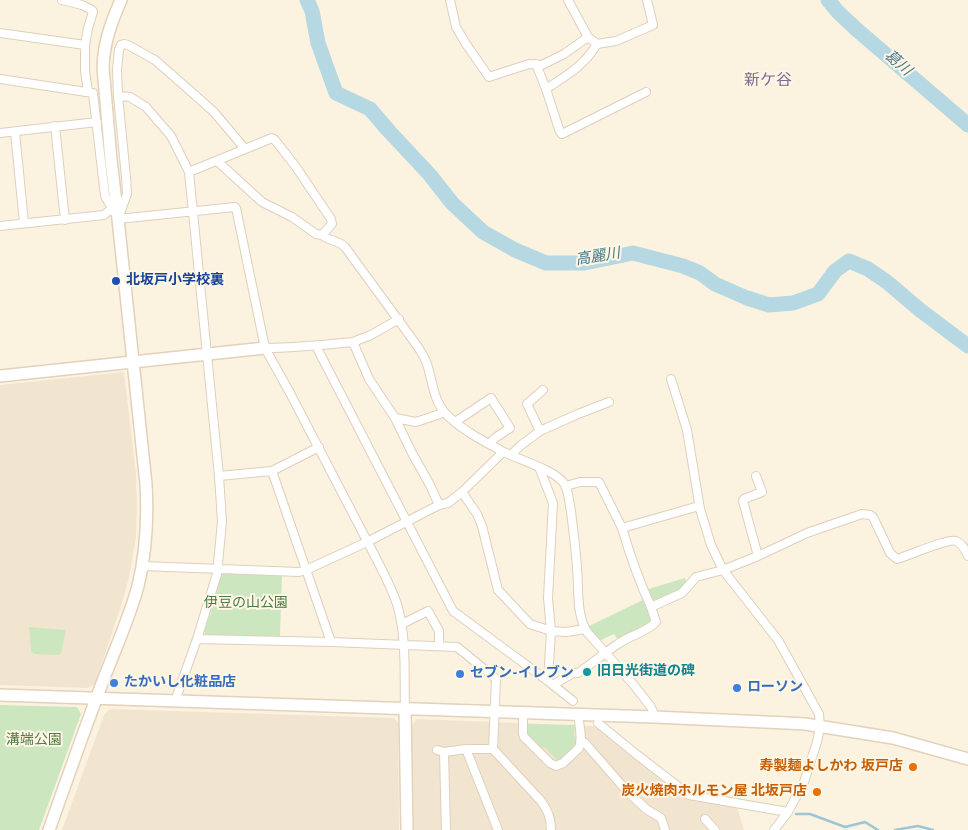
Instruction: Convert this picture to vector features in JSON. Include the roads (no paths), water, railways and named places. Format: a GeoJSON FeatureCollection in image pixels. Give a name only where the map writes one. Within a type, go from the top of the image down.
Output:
{"type":"FeatureCollection","features":[{"type":"Feature","properties":{"kind":"street"},"geometry":{"type":"LineString","coordinates":[[62,0],[82,5],[93,12],[85,45],[85,71],[88,92]]}},
{"type":"Feature","properties":{"kind":"street"},"geometry":{"type":"LineString","coordinates":[[48,830],[132,606],[146,542],[146,484],[111,160],[103,67],[106,38],[121,0]]}},
{"type":"Feature","properties":{"kind":"street"},"geometry":{"type":"LineString","coordinates":[[450,0],[456,27],[489,77],[529,64],[542,64],[556,58],[588,37]]}},
{"type":"Feature","properties":{"kind":"street"},"geometry":{"type":"LineString","coordinates":[[568,0],[588,37],[597,44],[616,41],[653,25],[647,0]]}},
{"type":"Feature","properties":{"kind":"street"},"geometry":{"type":"LineString","coordinates":[[0,33],[85,45]]}},
{"type":"Feature","properties":{"kind":"street"},"geometry":{"type":"LineString","coordinates":[[118,219],[127,194],[118,96],[117,68],[121,45],[124,44],[155,60],[214,112],[245,150]]}},
{"type":"Feature","properties":{"kind":"street"},"geometry":{"type":"LineString","coordinates":[[546,89],[583,63],[597,44]]}},
{"type":"Feature","properties":{"kind":"street"},"geometry":{"type":"LineString","coordinates":[[536,64],[562,134],[646,92]]}},
{"type":"Feature","properties":{"kind":"street"},"geometry":{"type":"LineString","coordinates":[[0,79],[93,92],[105,196],[118,219]]}},
{"type":"Feature","properties":{"kind":"street"},"geometry":{"type":"LineString","coordinates":[[118,96],[130,97],[146,107],[171,136],[189,172],[219,476],[222,522],[218,569],[197,639],[175,701]]}},
{"type":"Feature","properties":{"kind":"street"},"geometry":{"type":"LineString","coordinates":[[0,133],[97,122]]}},
{"type":"Feature","properties":{"kind":"street"},"geometry":{"type":"LineString","coordinates":[[55,126],[64,220]]}},
{"type":"Feature","properties":{"kind":"street"},"geometry":{"type":"LineString","coordinates":[[15,132],[24,223]]}},
{"type":"Feature","properties":{"kind":"street"},"geometry":{"type":"LineString","coordinates":[[189,172],[272,138],[276,140],[296,167],[331,219],[332,224],[322,235]]}},
{"type":"Feature","properties":{"kind":"street"},"geometry":{"type":"LineString","coordinates":[[217,161],[262,202],[292,217],[316,234],[337,241],[346,247],[418,346],[427,363],[434,392],[443,411],[454,422],[507,454],[559,477],[566,486],[578,569],[580,611],[585,629],[633,684],[655,717]]}},
{"type":"Feature","properties":{"kind":"street"},"geometry":{"type":"LineString","coordinates":[[118,219],[236,208],[265,348],[319,447],[391,588],[397,604],[402,624],[404,645],[407,830]]}},
{"type":"Feature","properties":{"kind":"street"},"geometry":{"type":"LineString","coordinates":[[0,226],[104,215],[111,209]]}},
{"type":"Feature","properties":{"kind":"street"},"geometry":{"type":"LineString","coordinates":[[0,376],[265,348],[288,348],[352,342],[371,336],[399,319]]}},
{"type":"Feature","properties":{"kind":"street"},"geometry":{"type":"LineString","coordinates":[[352,342],[369,379],[394,418],[439,505]]}},
{"type":"Feature","properties":{"kind":"street"},"geometry":{"type":"LineString","coordinates":[[316,346],[453,611],[573,701]]}},
{"type":"Feature","properties":{"kind":"street"},"geometry":{"type":"LineString","coordinates":[[671,379],[687,430],[699,506],[711,545],[723,570],[778,640],[819,714],[820,727],[817,742],[804,782],[788,812],[774,830]]}},
{"type":"Feature","properties":{"kind":"street"},"geometry":{"type":"LineString","coordinates":[[540,431],[527,404],[543,390]]}},
{"type":"Feature","properties":{"kind":"street"},"geometry":{"type":"LineString","coordinates":[[454,422],[491,398],[510,428],[489,444]]}},
{"type":"Feature","properties":{"kind":"street"},"geometry":{"type":"LineString","coordinates":[[142,566],[300,572],[306,570],[367,542],[439,505],[448,503],[507,454],[540,431],[609,402]]}},
{"type":"Feature","properties":{"kind":"street"},"geometry":{"type":"LineString","coordinates":[[394,418],[416,422],[440,414],[443,411]]}},
{"type":"Feature","properties":{"kind":"street"},"geometry":{"type":"LineString","coordinates":[[219,476],[272,471],[319,447]]}},
{"type":"Feature","properties":{"kind":"street"},"geometry":{"type":"LineString","coordinates":[[539,468],[553,503],[548,598],[551,631],[550,683]]}},
{"type":"Feature","properties":{"kind":"street"},"geometry":{"type":"LineString","coordinates":[[272,471],[331,642]]}},
{"type":"Feature","properties":{"kind":"street"},"geometry":{"type":"LineString","coordinates":[[756,476],[762,492],[743,501],[758,556]]}},
{"type":"Feature","properties":{"kind":"street"},"geometry":{"type":"LineString","coordinates":[[550,683],[573,673],[578,673],[620,642],[644,631],[656,622],[631,559],[622,528],[599,482],[580,482],[566,486]]}},
{"type":"Feature","properties":{"kind":"street"},"geometry":{"type":"LineString","coordinates":[[462,492],[477,514],[482,526],[498,590],[530,624],[551,631],[566,632],[585,629]]}},
{"type":"Feature","properties":{"kind":"street"},"geometry":{"type":"LineString","coordinates":[[622,528],[699,506]]}},
{"type":"Feature","properties":{"kind":"street"},"geometry":{"type":"LineString","coordinates":[[651,608],[682,594],[696,577],[723,570],[807,533],[862,514],[873,517],[890,553],[897,559],[952,540],[962,546],[968,556]]}},
{"type":"Feature","properties":{"kind":"street"},"geometry":{"type":"LineString","coordinates":[[402,624],[428,611],[439,631],[439,646]]}},
{"type":"Feature","properties":{"kind":"street"},"geometry":{"type":"LineString","coordinates":[[197,639],[457,647],[494,677],[496,682],[493,749],[547,809],[551,819],[551,830]]}},
{"type":"Feature","properties":{"kind":"street"},"geometry":{"type":"LineString","coordinates":[[0,695],[778,722],[805,724],[893,738],[968,759]]}},
{"type":"Feature","properties":{"kind":"street"},"geometry":{"type":"LineString","coordinates":[[523,712],[524,737],[553,766],[563,763],[579,748],[581,741],[578,714]]}},
{"type":"Feature","properties":{"kind":"street"},"geometry":{"type":"LineString","coordinates":[[598,723],[690,795],[788,812]]}},
{"type":"Feature","properties":{"kind":"street"},"geometry":{"type":"LineString","coordinates":[[581,741],[585,743],[625,789],[646,809],[661,818],[665,830]]}},
{"type":"Feature","properties":{"kind":"street"},"geometry":{"type":"LineString","coordinates":[[466,749],[498,830]]}},
{"type":"Feature","properties":{"kind":"street"},"geometry":{"type":"LineString","coordinates":[[446,830],[441,751],[493,749]]}},
{"type":"Feature","properties":{"kind":"street"},"geometry":{"type":"LineString","coordinates":[[705,819],[715,830]]}},
{"type":"Feature","properties":{"kind":"waterway","name":"高麗川"},"geometry":{"type":"LineString","coordinates":[[307,0],[312,11],[318,43],[336,93],[370,109],[430,175],[452,203],[483,232],[515,250],[546,263],[585,263],[633,253],[683,266],[700,273],[715,284],[769,305],[793,303],[818,294],[835,271],[849,261],[868,269],[887,282],[920,310],[968,346]]}},
{"type":"Feature","properties":{"kind":"waterway","name":"葛川"},"geometry":{"type":"LineString","coordinates":[[828,0],[856,29],[968,125]]}},
{"type":"Feature","properties":{"kind":"waterway"},"geometry":{"type":"LineString","coordinates":[[796,814],[810,814],[845,827],[865,822],[878,830]]}},
{"type":"Feature","properties":{"kind":"waterway"},"geometry":{"type":"LineString","coordinates":[[895,830],[918,826],[933,830]]}},
{"type":"Feature","properties":{"kind":"place","name":"北坂戸小学校裏"},"geometry":{"type":"Point","coordinates":[116,281]}},
{"type":"Feature","properties":{"kind":"place","name":"旧日光街道の碑"},"geometry":{"type":"Point","coordinates":[587,672]}},
{"type":"Feature","properties":{"kind":"place","name":"セブン-イレブン"},"geometry":{"type":"Point","coordinates":[460,674]}},
{"type":"Feature","properties":{"kind":"place","name":"たかいし化粧品店"},"geometry":{"type":"Point","coordinates":[114,683]}},
{"type":"Feature","properties":{"kind":"place","name":"ローソン"},"geometry":{"type":"Point","coordinates":[737,688]}},
{"type":"Feature","properties":{"kind":"place","name":"寿製麺よしかわ 坂戸店"},"geometry":{"type":"Point","coordinates":[913,767]}},
{"type":"Feature","properties":{"kind":"place","name":"炭火焼肉ホルモン屋 北坂戸店"},"geometry":{"type":"Point","coordinates":[817,792]}},
{"type":"Feature","properties":{"kind":"district","name":"新ケ谷"},"geometry":{"type":"Point","coordinates":[768,82]}},
{"type":"Feature","properties":{"kind":"park label","name":"伊豆の山公園"},"geometry":{"type":"Point","coordinates":[246,604]}},
{"type":"Feature","properties":{"kind":"park label","name":"溝端公園"},"geometry":{"type":"Point","coordinates":[34,741]}}]}
